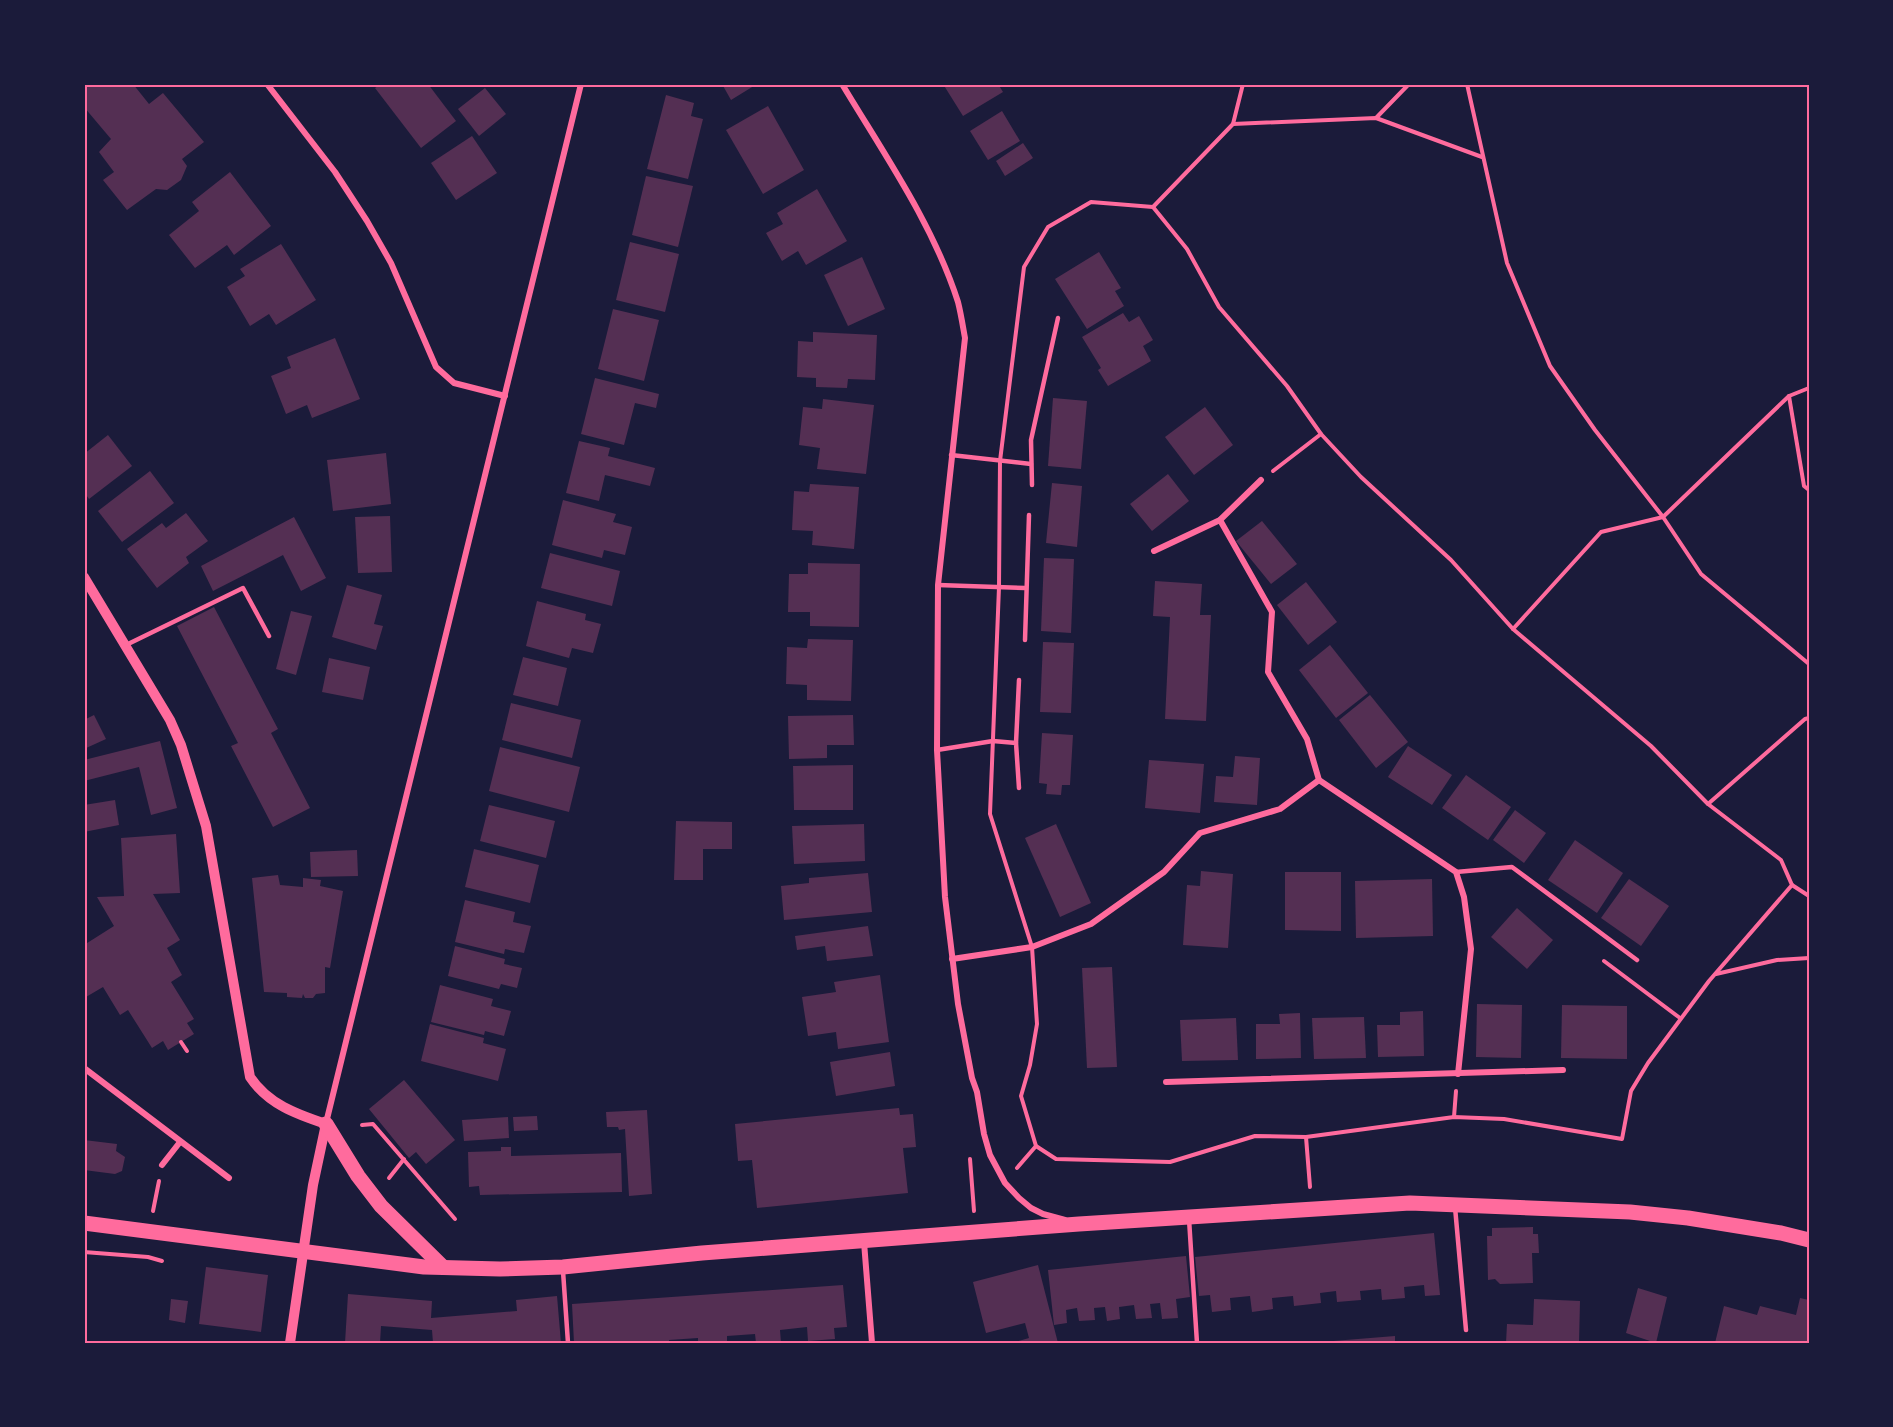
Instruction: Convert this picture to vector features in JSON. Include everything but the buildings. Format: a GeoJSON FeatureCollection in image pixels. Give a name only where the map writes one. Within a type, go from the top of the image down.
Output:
{"type":"FeatureCollection","features":[{"type":"Feature","properties":{"kind":"main road"},"geometry":{"type":"LineString","coordinates":[[326,1124],[358,1176],[381,1206],[442,1267]]}},
{"type":"Feature","properties":{"kind":"main road"},"geometry":{"type":"LineString","coordinates":[[84,1222],[424,1267],[537,1269],[702,1253],[1079,1224],[1400,1203],[1630,1212],[1676,1216],[1809,1240]]}},
{"type":"Feature","properties":{"kind":"street"},"geometry":{"type":"LineString","coordinates":[[267,84],[335,172],[367,221],[391,263],[436,368],[454,383],[505,396]]}},
{"type":"Feature","properties":{"kind":"street"},"geometry":{"type":"LineString","coordinates":[[290,1343],[313,1185],[326,1124],[394,839],[581,84]]}},
{"type":"Feature","properties":{"kind":"street"},"geometry":{"type":"LineString","coordinates":[[842,84],[900,180],[935,244],[958,304],[965,338],[938,585],[937,750],[945,897],[952,959],[972,1078],[990,1155],[1005,1183],[1030,1208],[1079,1224]]}},
{"type":"Feature","properties":{"kind":"street"},"geometry":{"type":"LineString","coordinates":[[1154,551],[1220,520],[1261,480]]}},
{"type":"Feature","properties":{"kind":"street"},"geometry":{"type":"LineString","coordinates":[[1220,520],[1272,612],[1268,672],[1307,739],[1318,780],[1456,872],[1464,897],[1471,949],[1458,1074]]}},
{"type":"Feature","properties":{"kind":"street"},"geometry":{"type":"LineString","coordinates":[[84,577],[170,720],[181,745],[200,805],[209,844],[250,1077],[263,1094],[276,1103],[326,1124]]}},
{"type":"Feature","properties":{"kind":"street"},"geometry":{"type":"LineString","coordinates":[[952,959],[1032,947],[1091,924],[1164,872],[1200,833],[1280,809],[1318,780]]}},
{"type":"Feature","properties":{"kind":"street"},"geometry":{"type":"LineString","coordinates":[[84,1068],[229,1178]]}},
{"type":"Feature","properties":{"kind":"street"},"geometry":{"type":"LineString","coordinates":[[1166,1082],[1563,1071]]}},
{"type":"Feature","properties":{"kind":"street"},"geometry":{"type":"LineString","coordinates":[[162,1165],[180,1142]]}},
{"type":"Feature","properties":{"kind":"street"},"geometry":{"type":"LineString","coordinates":[[864,1242],[872,1343]]}},
{"type":"Feature","properties":{"kind":"lane"},"geometry":{"type":"LineString","coordinates":[[1032,484],[1031,441],[1058,318]]}},
{"type":"Feature","properties":{"kind":"lane"},"geometry":{"type":"LineString","coordinates":[[951,455],[1031,464]]}},
{"type":"Feature","properties":{"kind":"lane"},"geometry":{"type":"LineString","coordinates":[[1025,640],[1029,515]]}},
{"type":"Feature","properties":{"kind":"lane"},"geometry":{"type":"LineString","coordinates":[[938,585],[1025,588]]}},
{"type":"Feature","properties":{"kind":"lane"},"geometry":{"type":"LineString","coordinates":[[126,645],[243,588],[269,636]]}},
{"type":"Feature","properties":{"kind":"lane"},"geometry":{"type":"LineString","coordinates":[[1019,680],[1016,743],[1019,788]]}},
{"type":"Feature","properties":{"kind":"lane"},"geometry":{"type":"LineString","coordinates":[[937,750],[993,741],[1016,743]]}},
{"type":"Feature","properties":{"kind":"lane"},"geometry":{"type":"LineString","coordinates":[[1456,872],[1512,867],[1637,960]]}},
{"type":"Feature","properties":{"kind":"lane"},"geometry":{"type":"LineString","coordinates":[[1455,1204],[1466,1330]]}},
{"type":"Feature","properties":{"kind":"lane"},"geometry":{"type":"LineString","coordinates":[[1188,1216],[1197,1343]]}},
{"type":"Feature","properties":{"kind":"lane"},"geometry":{"type":"LineString","coordinates":[[563,1268],[568,1343]]}},
{"type":"Feature","properties":{"kind":"path"},"geometry":{"type":"LineString","coordinates":[[1153,207],[1233,124],[1243,84]]}},
{"type":"Feature","properties":{"kind":"path"},"geometry":{"type":"LineString","coordinates":[[1376,118],[1409,84]]}},
{"type":"Feature","properties":{"kind":"path"},"geometry":{"type":"LineString","coordinates":[[1467,84],[1507,263],[1551,366],[1594,430],[1663,517],[1701,574],[1809,664]]}},
{"type":"Feature","properties":{"kind":"path"},"geometry":{"type":"LineString","coordinates":[[1233,124],[1376,118],[1483,157]]}},
{"type":"Feature","properties":{"kind":"path"},"geometry":{"type":"LineString","coordinates":[[1513,629],[1601,532],[1663,517],[1790,396],[1809,388]]}},
{"type":"Feature","properties":{"kind":"path"},"geometry":{"type":"LineString","coordinates":[[1790,396],[1804,486],[1809,490]]}},
{"type":"Feature","properties":{"kind":"path"},"geometry":{"type":"LineString","coordinates":[[1261,480],[1321,434]]}},
{"type":"Feature","properties":{"kind":"path"},"geometry":{"type":"LineString","coordinates":[[1708,804],[1805,719],[1809,718]]}},
{"type":"Feature","properties":{"kind":"path"},"geometry":{"type":"LineString","coordinates":[[1792,885],[1809,896]]}},
{"type":"Feature","properties":{"kind":"path"},"geometry":{"type":"LineString","coordinates":[[1595,954],[1680,1018]]}},
{"type":"Feature","properties":{"kind":"path"},"geometry":{"type":"LineString","coordinates":[[1715,974],[1777,960],[1809,958]]}},
{"type":"Feature","properties":{"kind":"path"},"geometry":{"type":"LineString","coordinates":[[181,1042],[187,1051]]}},
{"type":"Feature","properties":{"kind":"path"},"geometry":{"type":"LineString","coordinates":[[1454,1117],[1458,1074]]}},
{"type":"Feature","properties":{"kind":"path"},"geometry":{"type":"LineString","coordinates":[[362,1125],[373,1124],[454,1219]]}},
{"type":"Feature","properties":{"kind":"path"},"geometry":{"type":"LineString","coordinates":[[1306,1137],[1312,1208]]}},
{"type":"Feature","properties":{"kind":"path"},"geometry":{"type":"LineString","coordinates":[[1005,1183],[1036,1146]]}},
{"type":"Feature","properties":{"kind":"path"},"geometry":{"type":"LineString","coordinates":[[385,1182],[404,1159]]}},
{"type":"Feature","properties":{"kind":"path"},"geometry":{"type":"LineString","coordinates":[[150,1231],[162,1165]]}},
{"type":"Feature","properties":{"kind":"path"},"geometry":{"type":"LineString","coordinates":[[84,1252],[148,1257],[162,1261]]}}]}
